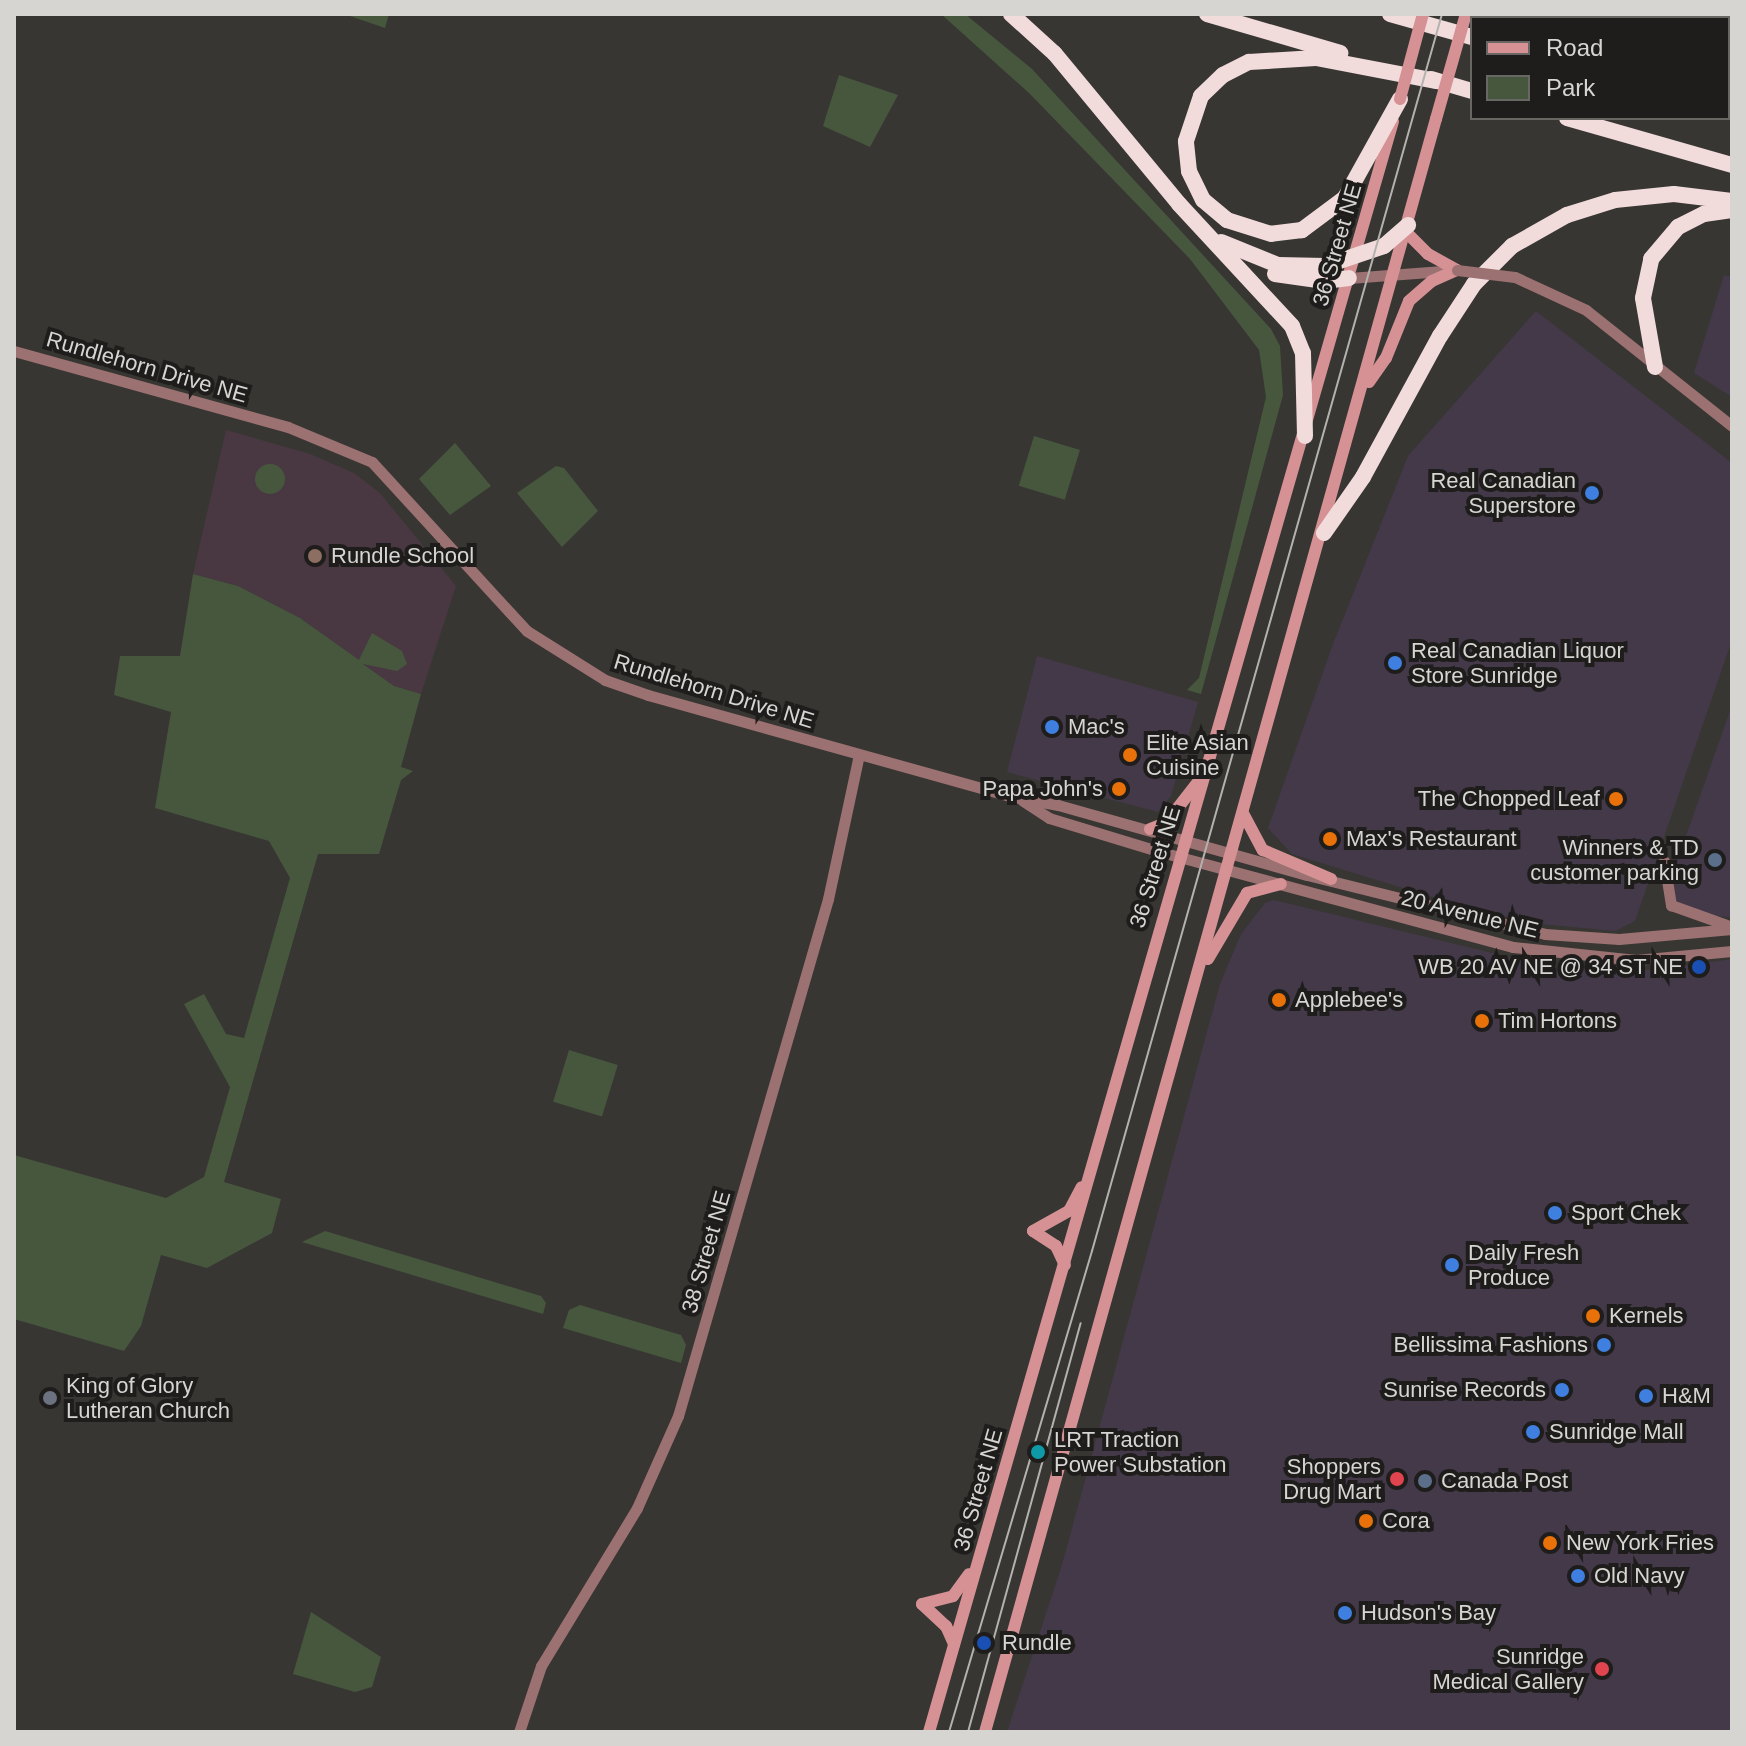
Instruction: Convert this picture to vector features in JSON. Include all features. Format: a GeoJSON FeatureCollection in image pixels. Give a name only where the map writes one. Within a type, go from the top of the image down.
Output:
{"type":"FeatureCollection","features":[{"type":"Feature","properties":{"kind":"highway"},"geometry":{"type":"LineString","coordinates":[[1011,14],[1055,54],[1201,227],[1273,300],[1299,338],[1305,369],[1305,436]]}},
{"type":"Feature","properties":{"kind":"highway"},"geometry":{"type":"LineString","coordinates":[[1207,14],[1470,90]]}},
{"type":"Feature","properties":{"kind":"highway"},"geometry":{"type":"LineString","coordinates":[[1390,14],[1470,36]]}},
{"type":"Feature","properties":{"kind":"highway"},"geometry":{"type":"LineString","coordinates":[[1400,99],[1345,198],[1302,230],[1271,234],[1234,224],[1203,200],[1189,171],[1187,133],[1201,96],[1223,75],[1249,62],[1316,58],[1437,81]]}},
{"type":"Feature","properties":{"kind":"highway"},"geometry":{"type":"LineString","coordinates":[[1574,120],[1732,165]]}},
{"type":"Feature","properties":{"kind":"highway"},"geometry":{"type":"LineString","coordinates":[[1324,533],[1363,477],[1457,310],[1490,265],[1512,246],[1567,215],[1615,200],[1674,194],[1732,201]]}},
{"type":"Feature","properties":{"kind":"highway"},"geometry":{"type":"LineString","coordinates":[[1655,367],[1643,298],[1651,259],[1678,227],[1704,214],[1732,210]]}},
{"type":"Feature","properties":{"kind":"highway"},"geometry":{"type":"LineString","coordinates":[[1201,227],[1238,251],[1278,265],[1325,266],[1355,259],[1391,242],[1407,228]]}},
{"type":"Feature","properties":{"kind":"highway"},"geometry":{"type":"LineString","coordinates":[[1220,248],[1275,274],[1325,281],[1349,278]]}},
{"type":"Feature","properties":{"kind":"main road","name":"36 Street NE"},"geometry":{"type":"LineString","coordinates":[[929,1732],[1065,1265],[1178,857],[1305,436],[1423,14]]}},
{"type":"Feature","properties":{"kind":"main road"},"geometry":{"type":"LineString","coordinates":[[985,1732],[1324,533],[1466,14]]}},
{"type":"Feature","properties":{"kind":"main road"},"geometry":{"type":"LineString","coordinates":[[1407,228],[1428,254],[1457,270]]}},
{"type":"Feature","properties":{"kind":"main road"},"geometry":{"type":"LineString","coordinates":[[1364,389],[1386,358],[1409,301],[1432,281],[1457,270]]}},
{"type":"Feature","properties":{"kind":"main road"},"geometry":{"type":"LineString","coordinates":[[1150,829],[1166,823],[1202,776]]}},
{"type":"Feature","properties":{"kind":"main road"},"geometry":{"type":"LineString","coordinates":[[1244,815],[1263,850],[1331,879]]}},
{"type":"Feature","properties":{"kind":"main road"},"geometry":{"type":"LineString","coordinates":[[1199,975],[1247,893],[1281,884]]}},
{"type":"Feature","properties":{"kind":"main road"},"geometry":{"type":"LineString","coordinates":[[1065,1265],[1056,1246],[1033,1231],[1069,1211],[1093,1166]]}},
{"type":"Feature","properties":{"kind":"main road"},"geometry":{"type":"LineString","coordinates":[[954,1644],[946,1626],[922,1604],[944,1601],[960,1591],[981,1551]]}},
{"type":"Feature","properties":{"kind":"street"},"geometry":{"type":"LineString","coordinates":[[1349,278],[1457,270],[1515,277],[1586,310],[1732,426]]}},
{"type":"Feature","properties":{"kind":"street","name":"Rundlehorn Drive NE"},"geometry":{"type":"LineString","coordinates":[[14,351],[333,443],[372,462],[399,486],[498,603],[563,657],[648,695],[1019,799],[1150,829],[1208,847]]}},
{"type":"Feature","properties":{"kind":"street","name":"38 Street NE"},"geometry":{"type":"LineString","coordinates":[[519,1732],[541,1666],[637,1508],[678,1416],[828,899],[859,755]]}},
{"type":"Feature","properties":{"kind":"street","name":"Rundlehorn Drive NE"},"geometry":{"type":"LineString","coordinates":[[1019,799],[1049,818],[1204,863]]}},
{"type":"Feature","properties":{"kind":"street","name":"20 Avenue NE"},"geometry":{"type":"LineString","coordinates":[[1208,847],[1564,936],[1619,939],[1732,928]]}},
{"type":"Feature","properties":{"kind":"street"},"geometry":{"type":"LineString","coordinates":[[1664,861],[1671,905],[1705,921],[1732,928]]}},
{"type":"Feature","properties":{"kind":"street","name":"20 Avenue NE"},"geometry":{"type":"LineString","coordinates":[[1204,863],[1550,954],[1661,960],[1732,951]]}},
{"type":"Feature","properties":{"kind":"shaded area"},"geometry":{"type":"Polygon","coordinates":[[[1724,275],[1732,277],[1732,397],[1694,373],[1724,275]]]}},
{"type":"Feature","properties":{"kind":"shaded area"},"geometry":{"type":"Polygon","coordinates":[[[1536,311],[1732,463],[1732,640],[1635,921],[1615,931],[1530,923],[1429,896],[1292,854],[1268,828],[1333,644],[1408,456],[1536,311]]]}},
{"type":"Feature","properties":{"kind":"shaded area","name":"Rundle School"},"geometry":{"type":"Polygon","coordinates":[[[226,430],[310,454],[354,473],[380,493],[456,586],[421,694],[394,686],[300,618],[238,586],[193,574],[226,430]]]}},
{"type":"Feature","properties":{"kind":"shaded area"},"geometry":{"type":"Polygon","coordinates":[[[1037,656],[1198,702],[1171,796],[1158,812],[1007,772],[1037,656]]]}},
{"type":"Feature","properties":{"kind":"shaded area"},"geometry":{"type":"Polygon","coordinates":[[[1732,705],[1732,917],[1705,916],[1675,900],[1673,873],[1732,705]]]}},
{"type":"Feature","properties":{"kind":"shaded area"},"geometry":{"type":"Polygon","coordinates":[[[1274,900],[1554,968],[1655,970],[1732,959],[1732,1732],[1007,1732],[1062,1565],[1220,984],[1241,934],[1265,903],[1274,900]]]}},
{"type":"Feature","properties":{"kind":"green space"},"geometry":{"type":"Polygon","coordinates":[[[344,14],[389,14],[385,28],[344,14]]]}},
{"type":"Feature","properties":{"kind":"green space"},"geometry":{"type":"Polygon","coordinates":[[[941,14],[965,14],[1032,69],[1271,329],[1280,346],[1283,395],[1201,694],[1187,690],[1199,678],[1266,397],[1259,350],[1190,259],[1029,93],[941,14]]]}},
{"type":"Feature","properties":{"kind":"green space"},"geometry":{"type":"Polygon","coordinates":[[[839,75],[898,95],[870,147],[823,126],[839,75]]]}},
{"type":"Feature","properties":{"kind":"green space"},"geometry":{"type":"Polygon","coordinates":[[[1034,436],[1080,450],[1065,500],[1019,486],[1034,436]]]}},
{"type":"Feature","properties":{"kind":"green space"},"geometry":{"type":"Polygon","coordinates":[[[455,443],[491,486],[450,515],[419,479],[455,443]]]}},
{"type":"Feature","properties":{"kind":"green space"},"geometry":{"type":"Polygon","coordinates":[[[270,464],[281,468],[285,479],[281,490],[270,494],[259,490],[255,479],[259,468],[270,464]]]}},
{"type":"Feature","properties":{"kind":"green space"},"geometry":{"type":"Polygon","coordinates":[[[556,466],[564,468],[598,511],[562,547],[517,493],[556,466]]]}},
{"type":"Feature","properties":{"kind":"green space"},"geometry":{"type":"Polygon","coordinates":[[[193,574],[238,586],[300,618],[359,660],[372,633],[402,651],[407,664],[397,671],[363,664],[394,686],[421,694],[401,767],[413,771],[401,780],[379,854],[318,854],[224,1182],[281,1199],[272,1233],[207,1268],[161,1255],[141,1326],[124,1351],[14,1319],[14,1155],[166,1198],[204,1177],[230,1087],[184,1004],[204,994],[226,1034],[244,1038],[290,878],[269,841],[155,808],[171,712],[114,695],[120,656],[180,656],[193,574]]]}},
{"type":"Feature","properties":{"kind":"green space"},"geometry":{"type":"Polygon","coordinates":[[[569,1050],[618,1065],[602,1117],[553,1102],[569,1050]]]}},
{"type":"Feature","properties":{"kind":"green space"},"geometry":{"type":"Polygon","coordinates":[[[325,1231],[541,1296],[546,1303],[543,1314],[302,1242],[325,1231]]]}},
{"type":"Feature","properties":{"kind":"green space"},"geometry":{"type":"Polygon","coordinates":[[[580,1305],[681,1335],[686,1345],[681,1363],[563,1328],[569,1310],[580,1305]]]}},
{"type":"Feature","properties":{"kind":"green space"},"geometry":{"type":"Polygon","coordinates":[[[311,1612],[381,1657],[372,1687],[355,1692],[293,1674],[311,1612]]]}},
{"type":"Feature","properties":{"kind":"tram line"},"geometry":{"type":"LineString","coordinates":[[949,1732],[1092,1251],[1442,14]]}},
{"type":"Feature","properties":{"kind":"tram line"},"geometry":{"type":"LineString","coordinates":[[968,1732],[1081,1323]]}},
{"type":"Feature","properties":{"kind":"place","name":"Real Canadian Superstore"},"geometry":{"type":"Point","coordinates":[1592,493]}},
{"type":"Feature","properties":{"kind":"place","name":"Rundle School"},"geometry":{"type":"Point","coordinates":[315,556]}},
{"type":"Feature","properties":{"kind":"place","name":"Real Canadian Liquor Store Sunridge"},"geometry":{"type":"Point","coordinates":[1395,663]}},
{"type":"Feature","properties":{"kind":"place","name":"Mac's"},"geometry":{"type":"Point","coordinates":[1052,727]}},
{"type":"Feature","properties":{"kind":"place","name":"Elite Asian Cuisine"},"geometry":{"type":"Point","coordinates":[1130,755]}},
{"type":"Feature","properties":{"kind":"place","name":"Papa John's"},"geometry":{"type":"Point","coordinates":[1119,789]}},
{"type":"Feature","properties":{"kind":"place","name":"The Chopped Leaf"},"geometry":{"type":"Point","coordinates":[1616,799]}},
{"type":"Feature","properties":{"kind":"place","name":"Max's Restaurant"},"geometry":{"type":"Point","coordinates":[1330,839]}},
{"type":"Feature","properties":{"kind":"place","name":"Winners & TD customer parking"},"geometry":{"type":"Point","coordinates":[1715,860]}},
{"type":"Feature","properties":{"kind":"place","name":"WB 20 AV NE @ 34 ST NE"},"geometry":{"type":"Point","coordinates":[1699,967]}},
{"type":"Feature","properties":{"kind":"place","name":"Applebee's"},"geometry":{"type":"Point","coordinates":[1279,1000]}},
{"type":"Feature","properties":{"kind":"place","name":"Tim Hortons"},"geometry":{"type":"Point","coordinates":[1482,1021]}},
{"type":"Feature","properties":{"kind":"place","name":"Sport Chek"},"geometry":{"type":"Point","coordinates":[1555,1213]}},
{"type":"Feature","properties":{"kind":"place","name":"Daily Fresh Produce"},"geometry":{"type":"Point","coordinates":[1452,1265]}},
{"type":"Feature","properties":{"kind":"place","name":"Kernels"},"geometry":{"type":"Point","coordinates":[1593,1316]}},
{"type":"Feature","properties":{"kind":"place","name":"Bellissima Fashions"},"geometry":{"type":"Point","coordinates":[1604,1345]}},
{"type":"Feature","properties":{"kind":"place","name":"Sunrise Records"},"geometry":{"type":"Point","coordinates":[1562,1390]}},
{"type":"Feature","properties":{"kind":"place","name":"H&M"},"geometry":{"type":"Point","coordinates":[1646,1396]}},
{"type":"Feature","properties":{"kind":"place","name":"King of Glory Lutheran Church"},"geometry":{"type":"Point","coordinates":[50,1398]}},
{"type":"Feature","properties":{"kind":"place","name":"Sunridge Mall"},"geometry":{"type":"Point","coordinates":[1533,1432]}},
{"type":"Feature","properties":{"kind":"place","name":"LRT Traction Power Substation"},"geometry":{"type":"Point","coordinates":[1038,1452]}},
{"type":"Feature","properties":{"kind":"place","name":"Shoppers Drug Mart"},"geometry":{"type":"Point","coordinates":[1397,1479]}},
{"type":"Feature","properties":{"kind":"place","name":"Canada Post"},"geometry":{"type":"Point","coordinates":[1425,1481]}},
{"type":"Feature","properties":{"kind":"place","name":"Cora"},"geometry":{"type":"Point","coordinates":[1366,1521]}},
{"type":"Feature","properties":{"kind":"place","name":"New York Fries"},"geometry":{"type":"Point","coordinates":[1550,1543]}},
{"type":"Feature","properties":{"kind":"place","name":"Old Navy"},"geometry":{"type":"Point","coordinates":[1578,1576]}},
{"type":"Feature","properties":{"kind":"place","name":"Hudson's Bay"},"geometry":{"type":"Point","coordinates":[1345,1613]}},
{"type":"Feature","properties":{"kind":"place","name":"Rundle"},"geometry":{"type":"Point","coordinates":[984,1643]}},
{"type":"Feature","properties":{"kind":"place","name":"Sunridge Medical Gallery"},"geometry":{"type":"Point","coordinates":[1602,1669]}}]}
